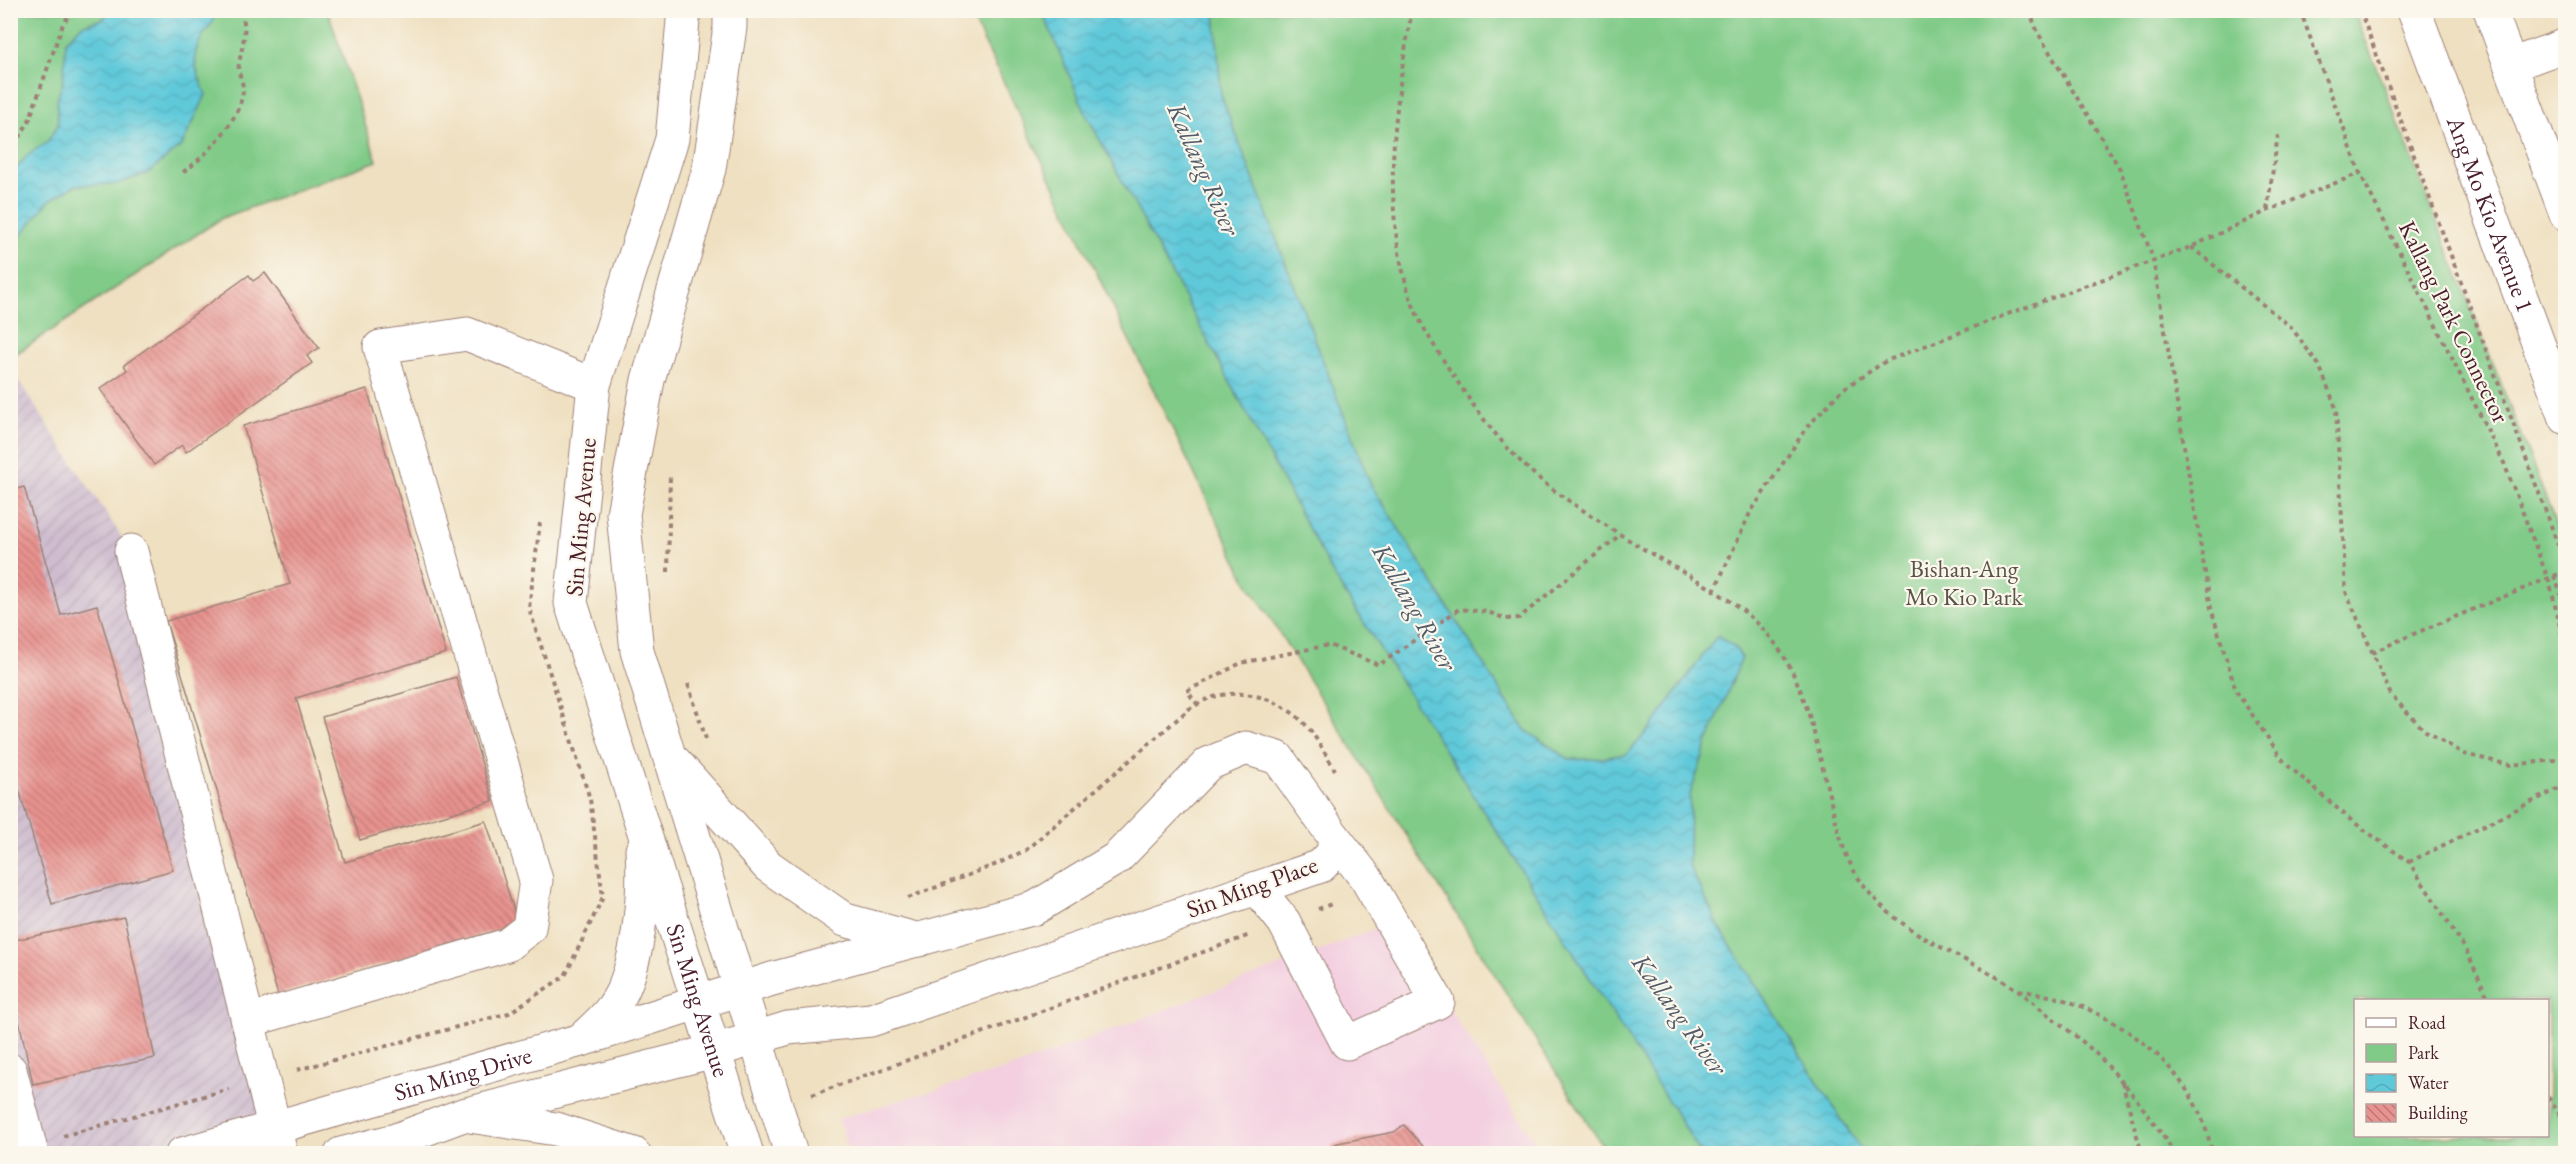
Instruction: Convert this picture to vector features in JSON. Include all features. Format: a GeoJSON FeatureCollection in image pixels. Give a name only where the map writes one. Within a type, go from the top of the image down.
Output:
{"type":"FeatureCollection","features":[{"type":"Feature","properties":{"kind":"main road","name":"Sin Ming Avenue"},"geometry":{"type":"LineString","coordinates":[[684,10],[672,140],[594,385],[571,603],[640,813],[747,1154]]}},
{"type":"Feature","properties":{"kind":"main road","name":"Sin Ming Avenue"},"geometry":{"type":"LineString","coordinates":[[730,10],[730,27],[709,170],[648,381],[623,514],[638,651],[791,1154]]}},
{"type":"Feature","properties":{"kind":"main road","name":"Ang Mo Kio Avenue 1"},"geometry":{"type":"LineString","coordinates":[[2414,10],[2565,418]]}},
{"type":"Feature","properties":{"kind":"main road"},"geometry":{"type":"LineString","coordinates":[[2490,10],[2565,214]]}},
{"type":"Feature","properties":{"kind":"main road"},"geometry":{"type":"LineString","coordinates":[[2511,65],[2565,45]]}},
{"type":"Feature","properties":{"kind":"main road"},"geometry":{"type":"LineString","coordinates":[[248,1021],[507,945],[529,928],[536,880],[380,347],[467,334],[594,385]]}},
{"type":"Feature","properties":{"kind":"main road"},"geometry":{"type":"LineString","coordinates":[[131,550],[278,1141]]}},
{"type":"Feature","properties":{"kind":"main road","name":"Sin Ming Place"},"geometry":{"type":"LineString","coordinates":[[741,989],[1035,908],[1117,858],[1208,764],[1246,748],[1278,758],[1334,837],[1334,852],[1321,866],[871,1020],[788,1028],[756,1037]]}},
{"type":"Feature","properties":{"kind":"main road"},"geometry":{"type":"LineString","coordinates":[[668,754],[768,866],[845,920],[919,940]]}},
{"type":"Feature","properties":{"kind":"main road"},"geometry":{"type":"LineString","coordinates":[[581,1040],[613,1008],[621,994],[636,951],[643,864],[640,813]]}},
{"type":"Feature","properties":{"kind":"main road"},"geometry":{"type":"LineString","coordinates":[[1257,888],[1284,922],[1347,1043],[1438,1002],[1373,889],[1334,837]]}},
{"type":"Feature","properties":{"kind":"main road","name":"Sin Ming Drive"},"geometry":{"type":"LineString","coordinates":[[182,1154],[278,1141],[383,1096],[581,1040],[741,989]]}},
{"type":"Feature","properties":{"kind":"main road","name":"Sin Ming Drive"},"geometry":{"type":"LineString","coordinates":[[340,1154],[399,1147],[463,1115],[714,1051],[756,1037]]}},
{"type":"Feature","properties":{"kind":"main road"},"geometry":{"type":"LineString","coordinates":[[10,1070],[32,1154]]}},
{"type":"Feature","properties":{"kind":"main road"},"geometry":{"type":"LineString","coordinates":[[383,1096],[399,1147]]}},
{"type":"Feature","properties":{"kind":"main road"},"geometry":{"type":"LineString","coordinates":[[463,1115],[556,1129],[634,1154]]}},
{"type":"Feature","properties":{"kind":"path"},"geometry":{"type":"LineString","coordinates":[[10,153],[29,121],[63,24],[73,10]]}},
{"type":"Feature","properties":{"kind":"path"},"geometry":{"type":"LineString","coordinates":[[183,172],[198,162],[216,144],[244,90],[238,70],[246,22],[240,10]]}},
{"type":"Feature","properties":{"kind":"path"},"geometry":{"type":"LineString","coordinates":[[1412,10],[1398,87],[1391,190],[1396,245],[1411,301],[1440,355],[1475,409],[1514,455],[1558,493],[1714,591],[1754,619],[1778,645],[1791,668],[1811,719],[1841,843],[1860,880],[1891,914],[1927,940],[2016,989],[2091,1049],[2144,1108],[2175,1154]]}},
{"type":"Feature","properties":{"kind":"path"},"geometry":{"type":"LineString","coordinates":[[2029,10],[2038,33],[2120,169],[2153,259],[2211,608],[2236,691],[2285,763],[2352,821],[2409,862],[2466,950],[2489,999]]}},
{"type":"Feature","properties":{"kind":"path","name":"Kallang Park Connector"},"geometry":{"type":"LineString","coordinates":[[2300,10],[2360,173],[2504,463],[2550,584],[2565,652]]}},
{"type":"Feature","properties":{"kind":"path"},"geometry":{"type":"LineString","coordinates":[[2360,10],[2565,566]]}},
{"type":"Feature","properties":{"kind":"path"},"geometry":{"type":"LineString","coordinates":[[2267,211],[2278,135]]}},
{"type":"Feature","properties":{"kind":"path"},"geometry":{"type":"LineString","coordinates":[[1714,591],[1750,513],[1808,427],[1843,389],[1886,361],[2190,247],[2267,211],[2360,173]]}},
{"type":"Feature","properties":{"kind":"path"},"geometry":{"type":"LineString","coordinates":[[2190,247],[2291,327],[2319,365],[2336,408],[2346,592],[2391,695],[2424,730],[2464,754],[2510,765],[2565,759]]}},
{"type":"Feature","properties":{"kind":"path"},"geometry":{"type":"LineString","coordinates":[[668,583],[670,465]]}},
{"type":"Feature","properties":{"kind":"path"},"geometry":{"type":"LineString","coordinates":[[1198,705],[1187,691],[1241,663],[1329,645],[1379,665],[1459,609],[1488,612],[1506,619],[1519,618],[1621,534]]}},
{"type":"Feature","properties":{"kind":"path"},"geometry":{"type":"LineString","coordinates":[[2372,653],[2565,571]]}},
{"type":"Feature","properties":{"kind":"path"},"geometry":{"type":"LineString","coordinates":[[2554,576],[2565,607]]}},
{"type":"Feature","properties":{"kind":"path"},"geometry":{"type":"LineString","coordinates":[[685,673],[709,748]]}},
{"type":"Feature","properties":{"kind":"path"},"geometry":{"type":"LineString","coordinates":[[2409,862],[2565,784]]}},
{"type":"Feature","properties":{"kind":"path"},"geometry":{"type":"LineString","coordinates":[[2016,989],[2071,1002],[2105,1017],[2136,1035],[2152,1049],[2185,1087],[2202,1117],[2212,1154]]}},
{"type":"Feature","properties":{"kind":"path"},"geometry":{"type":"LineString","coordinates":[[2121,1081],[2142,1154]]}},
{"type":"Feature","properties":{"kind":"path"},"geometry":{"type":"LineString","coordinates":[[2549,1100],[2565,1124]]}},
{"type":"Feature","properties":{"kind":"shaded area"},"geometry":{"type":"Polygon","coordinates":[[[10,368],[131,551],[281,1153],[11,1153],[10,368]]]}},
{"type":"Feature","properties":{"kind":"shaded area"},"geometry":{"type":"Polygon","coordinates":[[[1394,922],[1542,1153],[850,1153],[838,1119],[1023,1064],[1394,922]]]}},
{"type":"Feature","properties":{"kind":"green space"},"geometry":{"type":"Polygon","coordinates":[[[11,11],[328,11],[377,161],[222,218],[11,357],[11,11]]]}},
{"type":"Feature","properties":{"kind":"green space","name":"Bishan-Ang Mo Kio Park"},"geometry":{"type":"Polygon","coordinates":[[[969,11],[2354,11],[2565,547],[2565,1153],[1607,1153],[1246,580],[969,11]]]}},
{"type":"Feature","properties":{"kind":"water"},"geometry":{"type":"Polygon","coordinates":[[[109,11],[213,11],[213,22],[200,41],[195,57],[198,74],[206,95],[182,145],[148,173],[117,184],[76,185],[50,200],[11,247],[11,174],[28,155],[48,141],[58,125],[57,100],[63,81],[66,41],[82,25],[103,19],[109,11]]]}},
{"type":"Feature","properties":{"kind":"water","name":"Kallang River"},"geometry":{"type":"Polygon","coordinates":[[[1042,11],[1215,11],[1221,95],[1370,483],[1525,730],[1569,759],[1596,759],[1627,754],[1651,727],[1717,636],[1735,647],[1742,658],[1710,735],[1690,795],[1689,865],[1719,927],[1863,1153],[1701,1153],[1334,576],[1086,114],[1042,11]]]}},
{"type":"Feature","properties":{"kind":"building"},"geometry":{"type":"Polygon","coordinates":[[[265,273],[319,348],[307,356],[312,363],[186,452],[182,445],[154,465],[100,389],[127,370],[124,365],[249,275],[253,281],[265,273]]]}},
{"type":"Feature","properties":{"kind":"building"},"geometry":{"type":"Polygon","coordinates":[[[367,389],[446,653],[296,698],[345,862],[486,821],[518,924],[278,995],[166,621],[290,584],[243,426],[367,389]]]}},
{"type":"Feature","properties":{"kind":"building"},"geometry":{"type":"Polygon","coordinates":[[[24,487],[61,615],[97,605],[173,870],[52,904],[10,758],[10,491],[24,487]]]}},
{"type":"Feature","properties":{"kind":"building"},"geometry":{"type":"Polygon","coordinates":[[[456,677],[493,801],[360,840],[322,717],[456,677]]]}},
{"type":"Feature","properties":{"kind":"building"},"geometry":{"type":"Polygon","coordinates":[[[124,917],[155,1058],[33,1084],[10,980],[10,941],[124,917]]]}},
{"type":"Feature","properties":{"kind":"building"},"geometry":{"type":"Polygon","coordinates":[[[1404,1125],[1430,1154],[1328,1154],[1333,1145],[1338,1143],[1394,1132],[1404,1125]]]}}]}
